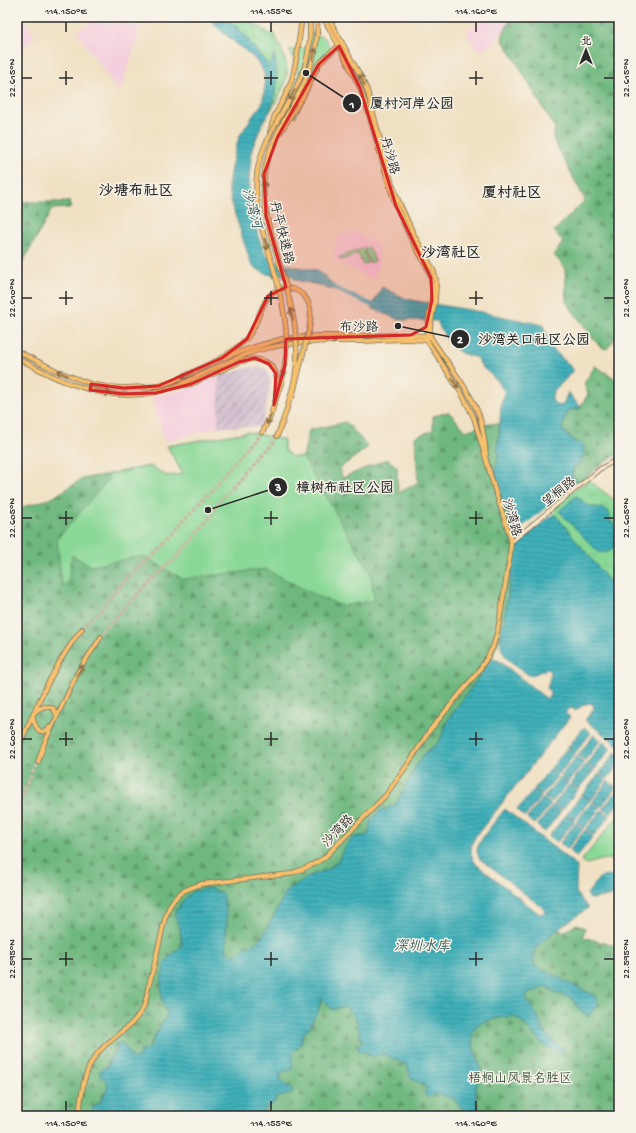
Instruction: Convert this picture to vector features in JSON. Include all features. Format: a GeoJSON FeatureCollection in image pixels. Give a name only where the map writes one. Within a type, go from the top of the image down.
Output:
{"type":"FeatureCollection","features":[{"type":"Feature","properties":{"kind":"main road"},"geometry":{"type":"LineString","coordinates":[[269,136],[274,117],[289,87],[293,75],[300,41],[302,17]]}},
{"type":"Feature","properties":{"kind":"main road","name":"丹平快速路"},"geometry":{"type":"LineString","coordinates":[[262,433],[270,417],[285,365],[286,330],[279,288],[262,231],[256,188],[259,163],[269,136],[293,93],[305,65],[310,38],[310,17]]}},
{"type":"Feature","properties":{"kind":"main road","name":"丹平快速路"},"geometry":{"type":"LineString","coordinates":[[277,436],[283,421],[295,376],[296,347],[289,301],[266,216],[263,191],[264,174],[271,146],[278,130],[302,88],[312,65],[318,25],[317,17]]}},
{"type":"Feature","properties":{"kind":"main road","name":"丹沙路"},"geometry":{"type":"LineString","coordinates":[[323,17],[360,88],[396,206],[409,235],[428,269],[431,278],[434,301]]}},
{"type":"Feature","properties":{"kind":"main road","name":"丹沙路"},"geometry":{"type":"LineString","coordinates":[[328,17],[367,90],[392,184],[413,233],[433,269],[436,280],[434,301]]}},
{"type":"Feature","properties":{"kind":"main road"},"geometry":{"type":"LineString","coordinates":[[264,174],[278,136],[310,83],[319,64],[339,46]]}},
{"type":"Feature","properties":{"kind":"main road"},"geometry":{"type":"LineString","coordinates":[[222,358],[241,344],[251,333],[265,300],[272,293],[280,289],[293,289],[303,294],[309,304],[311,315],[294,393],[290,408],[283,421]]}},
{"type":"Feature","properties":{"kind":"main road"},"geometry":{"type":"LineString","coordinates":[[428,337],[429,322],[434,301]]}},
{"type":"Feature","properties":{"kind":"main road"},"geometry":{"type":"LineString","coordinates":[[412,335],[423,331],[429,322]]}},
{"type":"Feature","properties":{"kind":"main road","name":"布沙路"},"geometry":{"type":"LineString","coordinates":[[17,351],[57,371],[91,384],[107,388],[124,388],[158,386],[174,381],[222,358],[268,342],[291,338],[315,336],[412,335],[428,337]]}},
{"type":"Feature","properties":{"kind":"main road","name":"布沙路"},"geometry":{"type":"LineString","coordinates":[[17,358],[61,380],[90,390],[106,393],[140,395],[156,393],[246,354],[274,347],[300,343],[428,337]]}},
{"type":"Feature","properties":{"kind":"main road","name":"沙湾路"},"geometry":{"type":"LineString","coordinates":[[79,1116],[88,1068],[94,1057],[134,1021],[143,1008],[165,919],[173,902],[183,892],[192,887],[202,884],[289,874],[312,866],[328,854],[385,796],[430,730],[478,672],[491,652],[498,629],[511,542],[510,536],[487,462],[479,416],[469,395],[428,337]]}},
{"type":"Feature","properties":{"kind":"main road"},"geometry":{"type":"LineString","coordinates":[[174,386],[191,384],[245,360],[254,358],[264,361],[272,366],[276,374],[277,383],[274,405]]}},
{"type":"Feature","properties":{"kind":"main road"},"geometry":{"type":"LineString","coordinates":[[90,390],[91,384]]}},
{"type":"Feature","properties":{"kind":"main road","name":"望桐路"},"geometry":{"type":"LineString","coordinates":[[511,542],[600,469],[619,458]]}},
{"type":"Feature","properties":{"kind":"main road"},"geometry":{"type":"LineString","coordinates":[[17,750],[50,677],[82,629]]}},
{"type":"Feature","properties":{"kind":"main road"},"geometry":{"type":"LineString","coordinates":[[38,760],[62,704],[79,670],[101,637]]}},
{"type":"Feature","properties":{"kind":"main road"},"geometry":{"type":"LineString","coordinates":[[34,713],[43,707],[49,707],[56,711],[57,717]]}},
{"type":"Feature","properties":{"kind":"main road"},"geometry":{"type":"LineString","coordinates":[[34,713],[34,724],[39,730],[47,730],[54,722]]}},
{"type":"Feature","properties":{"kind":"highlighted area"},"geometry":{"type":"Polygon","coordinates":[[[339,46],[360,88],[396,206],[431,278],[432,300],[426,327],[411,335],[286,339],[285,365],[274,405],[276,374],[269,364],[255,358],[239,362],[191,384],[156,393],[124,394],[90,390],[91,384],[124,388],[158,386],[222,358],[247,339],[268,296],[286,287],[266,216],[264,174],[278,136],[319,64],[339,46]]]}},
{"type":"Feature","properties":{"kind":"shaded area"},"geometry":{"type":"Polygon","coordinates":[[[97,17],[140,17],[137,39],[120,90],[118,91],[77,32],[97,17]]]}},
{"type":"Feature","properties":{"kind":"shaded area"},"geometry":{"type":"Polygon","coordinates":[[[480,17],[511,17],[502,33],[490,45],[479,51],[469,39],[467,30],[476,25],[480,17]]]}},
{"type":"Feature","properties":{"kind":"shaded area"},"geometry":{"type":"Polygon","coordinates":[[[28,22],[34,39],[17,53],[17,30],[28,22]]]}},
{"type":"Feature","properties":{"kind":"shaded area"},"geometry":{"type":"Polygon","coordinates":[[[354,231],[379,246],[379,265],[374,281],[333,258],[338,236],[354,231]]]}},
{"type":"Feature","properties":{"kind":"shaded area"},"geometry":{"type":"Polygon","coordinates":[[[260,366],[267,370],[271,383],[262,427],[218,427],[219,376],[260,366]]]}},
{"type":"Feature","properties":{"kind":"shaded area"},"geometry":{"type":"Polygon","coordinates":[[[219,376],[218,427],[165,442],[152,396],[180,391],[219,376]]]}},
{"type":"Feature","properties":{"kind":"green space"},"geometry":{"type":"Polygon","coordinates":[[[225,17],[241,17],[269,34],[274,33],[278,41],[285,59],[287,73],[281,91],[269,113],[274,100],[277,75],[275,56],[273,56],[272,64],[269,65],[244,34],[225,17]]]}},
{"type":"Feature","properties":{"kind":"green space"},"geometry":{"type":"Polygon","coordinates":[[[512,17],[619,17],[619,333],[607,349],[600,347],[566,302],[565,268],[554,255],[563,242],[554,231],[585,200],[553,139],[555,128],[502,39],[504,31],[512,17]]]}},
{"type":"Feature","properties":{"kind":"green space"},"geometry":{"type":"Polygon","coordinates":[[[311,33],[325,38],[332,50],[320,58],[296,117],[284,110],[293,95],[298,80],[294,59],[289,50],[306,48],[311,33]]]}},
{"type":"Feature","properties":{"kind":"green space"},"geometry":{"type":"Polygon","coordinates":[[[17,201],[70,202],[71,208],[52,209],[17,273],[17,201]]]}},
{"type":"Feature","properties":{"kind":"green space"},"geometry":{"type":"Polygon","coordinates":[[[368,247],[375,261],[370,263],[365,251],[364,252],[368,263],[363,265],[358,254],[341,260],[339,257],[368,247]]]}},
{"type":"Feature","properties":{"kind":"green space"},"geometry":{"type":"Polygon","coordinates":[[[595,366],[613,377],[619,383],[619,454],[603,463],[578,484],[572,477],[573,469],[580,463],[576,442],[562,430],[567,412],[569,410],[579,409],[588,394],[584,384],[595,366]]]}},
{"type":"Feature","properties":{"kind":"green space"},"geometry":{"type":"Polygon","coordinates":[[[449,412],[466,431],[489,423],[499,424],[499,455],[495,470],[496,481],[514,533],[515,547],[502,633],[492,658],[488,662],[486,668],[449,718],[439,742],[425,753],[416,766],[396,804],[386,809],[368,835],[342,852],[339,860],[328,869],[310,876],[256,943],[245,947],[238,954],[231,954],[226,950],[227,917],[180,908],[175,916],[180,929],[182,945],[165,962],[162,1000],[167,1015],[147,1049],[141,1051],[137,1059],[133,1059],[124,1045],[118,1044],[109,1059],[107,1067],[108,1088],[100,1102],[94,1107],[93,1116],[17,1116],[17,509],[52,498],[82,479],[150,466],[167,476],[183,474],[167,446],[248,432],[284,440],[284,450],[292,457],[303,457],[309,430],[346,422],[368,447],[340,468],[342,478],[387,459],[397,467],[398,493],[418,483],[415,437],[433,430],[433,416],[449,412]]]}},
{"type":"Feature","properties":{"kind":"green space"},"geometry":{"type":"Polygon","coordinates":[[[248,432],[284,440],[284,450],[292,457],[303,457],[371,574],[374,600],[343,606],[319,597],[265,569],[183,579],[143,556],[91,566],[72,555],[68,582],[62,586],[57,539],[108,480],[109,474],[150,466],[167,476],[183,474],[167,446],[248,432]]]}},
{"type":"Feature","properties":{"kind":"green space"},"geometry":{"type":"Polygon","coordinates":[[[589,480],[619,504],[619,593],[548,508],[589,480]]]}},
{"type":"Feature","properties":{"kind":"green space"},"geometry":{"type":"Polygon","coordinates":[[[619,815],[619,858],[601,860],[587,864],[581,861],[619,815]]]}},
{"type":"Feature","properties":{"kind":"green space","name":"梧桐山风景名胜区"},"geometry":{"type":"Polygon","coordinates":[[[577,924],[585,928],[583,937],[619,947],[619,1116],[488,1116],[480,1112],[476,1101],[476,1087],[481,1075],[479,1061],[474,1050],[472,1039],[473,1030],[482,1022],[514,1016],[526,1026],[544,1046],[564,1048],[555,1043],[543,1030],[538,1016],[526,998],[528,992],[537,991],[545,986],[557,993],[571,998],[584,1015],[590,1015],[598,1004],[595,996],[534,966],[534,952],[543,941],[557,930],[565,931],[577,924]]]}},
{"type":"Feature","properties":{"kind":"green space","name":"梧桐山风景名胜区"},"geometry":{"type":"Polygon","coordinates":[[[321,999],[328,1004],[345,1006],[356,1018],[362,1042],[358,1050],[367,1053],[372,1057],[384,1054],[407,1065],[411,1078],[426,1087],[425,1095],[427,1097],[436,1094],[454,1098],[468,1116],[261,1116],[266,1108],[274,1103],[277,1097],[292,1089],[280,1080],[280,1073],[292,1053],[300,1045],[304,1033],[318,1013],[321,999]]]}},
{"type":"Feature","properties":{"kind":"water"},"geometry":{"type":"Polygon","coordinates":[[[210,17],[225,17],[244,34],[269,65],[272,64],[273,56],[275,56],[277,75],[274,100],[252,149],[249,178],[258,236],[265,254],[276,262],[317,270],[339,290],[328,289],[318,285],[295,280],[290,275],[268,274],[251,264],[233,208],[228,187],[231,167],[239,137],[262,104],[265,87],[264,72],[254,58],[222,32],[210,17]]]}},
{"type":"Feature","properties":{"kind":"water","name":"深圳水库"},"geometry":{"type":"Polygon","coordinates":[[[382,287],[405,298],[417,301],[543,325],[552,348],[574,370],[556,388],[552,396],[552,400],[558,406],[563,405],[568,392],[581,408],[569,410],[567,412],[562,430],[575,442],[584,446],[584,453],[581,462],[573,469],[572,477],[576,479],[578,484],[550,508],[619,593],[619,746],[585,720],[594,709],[593,704],[586,704],[575,711],[572,708],[569,709],[565,713],[570,717],[476,836],[472,843],[471,854],[476,864],[538,913],[543,914],[545,911],[543,908],[480,859],[477,850],[484,835],[505,809],[577,866],[576,892],[588,908],[545,939],[533,953],[533,961],[534,965],[595,996],[598,1004],[590,1015],[584,1015],[571,998],[557,993],[546,986],[537,991],[528,992],[526,998],[538,1016],[543,1030],[555,1043],[564,1048],[563,1054],[544,1046],[526,1026],[514,1016],[482,1022],[473,1030],[472,1039],[474,1050],[479,1061],[481,1075],[476,1087],[476,1101],[480,1112],[488,1116],[468,1116],[453,1098],[436,1094],[427,1098],[425,1095],[426,1087],[411,1078],[407,1065],[384,1054],[372,1057],[367,1053],[358,1050],[357,1046],[362,1042],[356,1018],[345,1006],[332,1010],[328,1004],[321,999],[318,1013],[304,1033],[300,1045],[292,1053],[293,1069],[280,1073],[280,1080],[292,1089],[292,1094],[277,1097],[274,1103],[266,1108],[261,1116],[93,1116],[93,1107],[100,1102],[108,1088],[106,1080],[100,1076],[100,1070],[108,1066],[118,1044],[121,1043],[124,1045],[133,1059],[137,1059],[141,1051],[148,1049],[167,1015],[162,1000],[161,983],[165,962],[182,945],[175,910],[180,908],[180,904],[192,891],[209,888],[222,893],[227,917],[226,950],[231,954],[238,954],[245,947],[256,943],[263,935],[288,889],[310,876],[328,869],[339,860],[342,852],[353,837],[368,835],[371,820],[382,809],[386,809],[396,804],[416,766],[425,753],[439,742],[449,718],[492,659],[498,660],[547,699],[550,695],[550,691],[547,689],[551,672],[547,669],[530,676],[508,659],[501,648],[515,547],[514,533],[496,481],[495,470],[499,455],[497,450],[501,406],[505,391],[500,386],[497,379],[495,379],[482,367],[477,358],[461,353],[451,346],[439,326],[438,321],[399,320],[371,308],[382,287]]]}},
{"type":"Feature","properties":{"kind":"water"},"geometry":{"type":"Polygon","coordinates":[[[576,496],[590,506],[602,508],[608,512],[610,521],[616,525],[614,548],[611,551],[598,552],[559,511],[576,496]]]}},
{"type":"Feature","properties":{"kind":"water"},"geometry":{"type":"Polygon","coordinates":[[[584,727],[591,733],[575,753],[568,747],[584,727]]]}},
{"type":"Feature","properties":{"kind":"water"},"geometry":{"type":"Polygon","coordinates":[[[594,735],[601,740],[585,760],[578,755],[594,735]]]}},
{"type":"Feature","properties":{"kind":"water"},"geometry":{"type":"Polygon","coordinates":[[[603,742],[611,748],[595,769],[587,763],[603,742]]]}},
{"type":"Feature","properties":{"kind":"water"},"geometry":{"type":"Polygon","coordinates":[[[567,748],[575,754],[559,774],[551,768],[567,748]]]}},
{"type":"Feature","properties":{"kind":"water"},"geometry":{"type":"Polygon","coordinates":[[[616,752],[619,755],[619,764],[607,779],[600,773],[616,752]]]}},
{"type":"Feature","properties":{"kind":"water"},"geometry":{"type":"Polygon","coordinates":[[[577,756],[584,762],[568,782],[561,776],[577,756]]]}},
{"type":"Feature","properties":{"kind":"water"},"geometry":{"type":"Polygon","coordinates":[[[586,764],[594,770],[578,789],[571,783],[586,764]]]}},
{"type":"Feature","properties":{"kind":"water"},"geometry":{"type":"Polygon","coordinates":[[[550,769],[558,775],[542,795],[534,789],[550,769]]]}},
{"type":"Feature","properties":{"kind":"water"},"geometry":{"type":"Polygon","coordinates":[[[599,774],[606,780],[591,800],[583,794],[599,774]]]}},
{"type":"Feature","properties":{"kind":"water"},"geometry":{"type":"Polygon","coordinates":[[[560,777],[568,783],[552,802],[544,797],[560,777]]]}},
{"type":"Feature","properties":{"kind":"water"},"geometry":{"type":"Polygon","coordinates":[[[608,781],[616,787],[601,807],[593,801],[608,781]]]}},
{"type":"Feature","properties":{"kind":"water"},"geometry":{"type":"Polygon","coordinates":[[[570,784],[577,790],[562,810],[554,804],[570,784]]]}},
{"type":"Feature","properties":{"kind":"water"},"geometry":{"type":"Polygon","coordinates":[[[619,789],[619,803],[610,814],[603,808],[619,789]]]}},
{"type":"Feature","properties":{"kind":"water"},"geometry":{"type":"Polygon","coordinates":[[[534,790],[541,796],[525,817],[517,810],[534,790]]]}},
{"type":"Feature","properties":{"kind":"water"},"geometry":{"type":"Polygon","coordinates":[[[582,794],[590,800],[574,820],[567,814],[582,794]]]}},
{"type":"Feature","properties":{"kind":"water"},"geometry":{"type":"Polygon","coordinates":[[[543,798],[551,804],[535,824],[527,818],[543,798]]]}},
{"type":"Feature","properties":{"kind":"water"},"geometry":{"type":"Polygon","coordinates":[[[592,802],[600,808],[584,828],[576,822],[592,802]]]}},
{"type":"Feature","properties":{"kind":"water"},"geometry":{"type":"Polygon","coordinates":[[[553,805],[561,811],[545,832],[537,826],[553,805]]]}},
{"type":"Feature","properties":{"kind":"water"},"geometry":{"type":"Polygon","coordinates":[[[602,810],[610,816],[594,835],[586,829],[602,810]]]}},
{"type":"Feature","properties":{"kind":"water"},"geometry":{"type":"Polygon","coordinates":[[[566,815],[574,821],[557,842],[549,836],[566,815]]]}},
{"type":"Feature","properties":{"kind":"water"},"geometry":{"type":"Polygon","coordinates":[[[575,823],[583,829],[567,849],[560,843],[575,823]]]}},
{"type":"Feature","properties":{"kind":"water"},"geometry":{"type":"Polygon","coordinates":[[[585,830],[593,836],[577,857],[569,851],[585,830]]]}},
{"type":"Feature","properties":{"kind":"water"},"geometry":{"type":"Polygon","coordinates":[[[607,875],[619,877],[616,895],[590,899],[587,894],[599,878],[607,875]]]}},
{"type":"Feature","properties":{"kind":"pier"},"geometry":{"type":"Polygon","coordinates":[[[579,481],[580,484],[552,507],[555,512],[515,545],[515,537],[513,539],[512,537],[515,533],[579,481]]]}},
{"type":"Feature","properties":{"kind":"waterway","name":"沙湾河"},"geometry":{"type":"LineString","coordinates":[[334,288],[372,305]]}},
{"type":"Feature","properties":{"kind":"tunnel"},"geometry":{"type":"LineString","coordinates":[[82,629],[247,453],[262,433]]}},
{"type":"Feature","properties":{"kind":"tunnel"},"geometry":{"type":"LineString","coordinates":[[101,637],[258,462],[277,436]]}},
{"type":"Feature","properties":{"kind":"tunnel"},"geometry":{"type":"LineString","coordinates":[[17,806],[38,762]]}},
{"type":"Feature","properties":{"kind":"place","name":"厦村河岸公园"},"geometry":{"type":"Point","coordinates":[306,73]}},
{"type":"Feature","properties":{"kind":"place","name":"沙湾关口社区公园"},"geometry":{"type":"Point","coordinates":[398,326]}},
{"type":"Feature","properties":{"kind":"place","name":"樟树布社区公园"},"geometry":{"type":"Point","coordinates":[208,510]}},
{"type":"Feature","properties":{"kind":"district","name":"沙塘布社区"},"geometry":{"type":"Point","coordinates":[136,190]}},
{"type":"Feature","properties":{"kind":"district","name":"厦村社区"},"geometry":{"type":"Point","coordinates":[512,192]}},
{"type":"Feature","properties":{"kind":"district","name":"沙湾社区"},"geometry":{"type":"Point","coordinates":[451,252]}}]}
